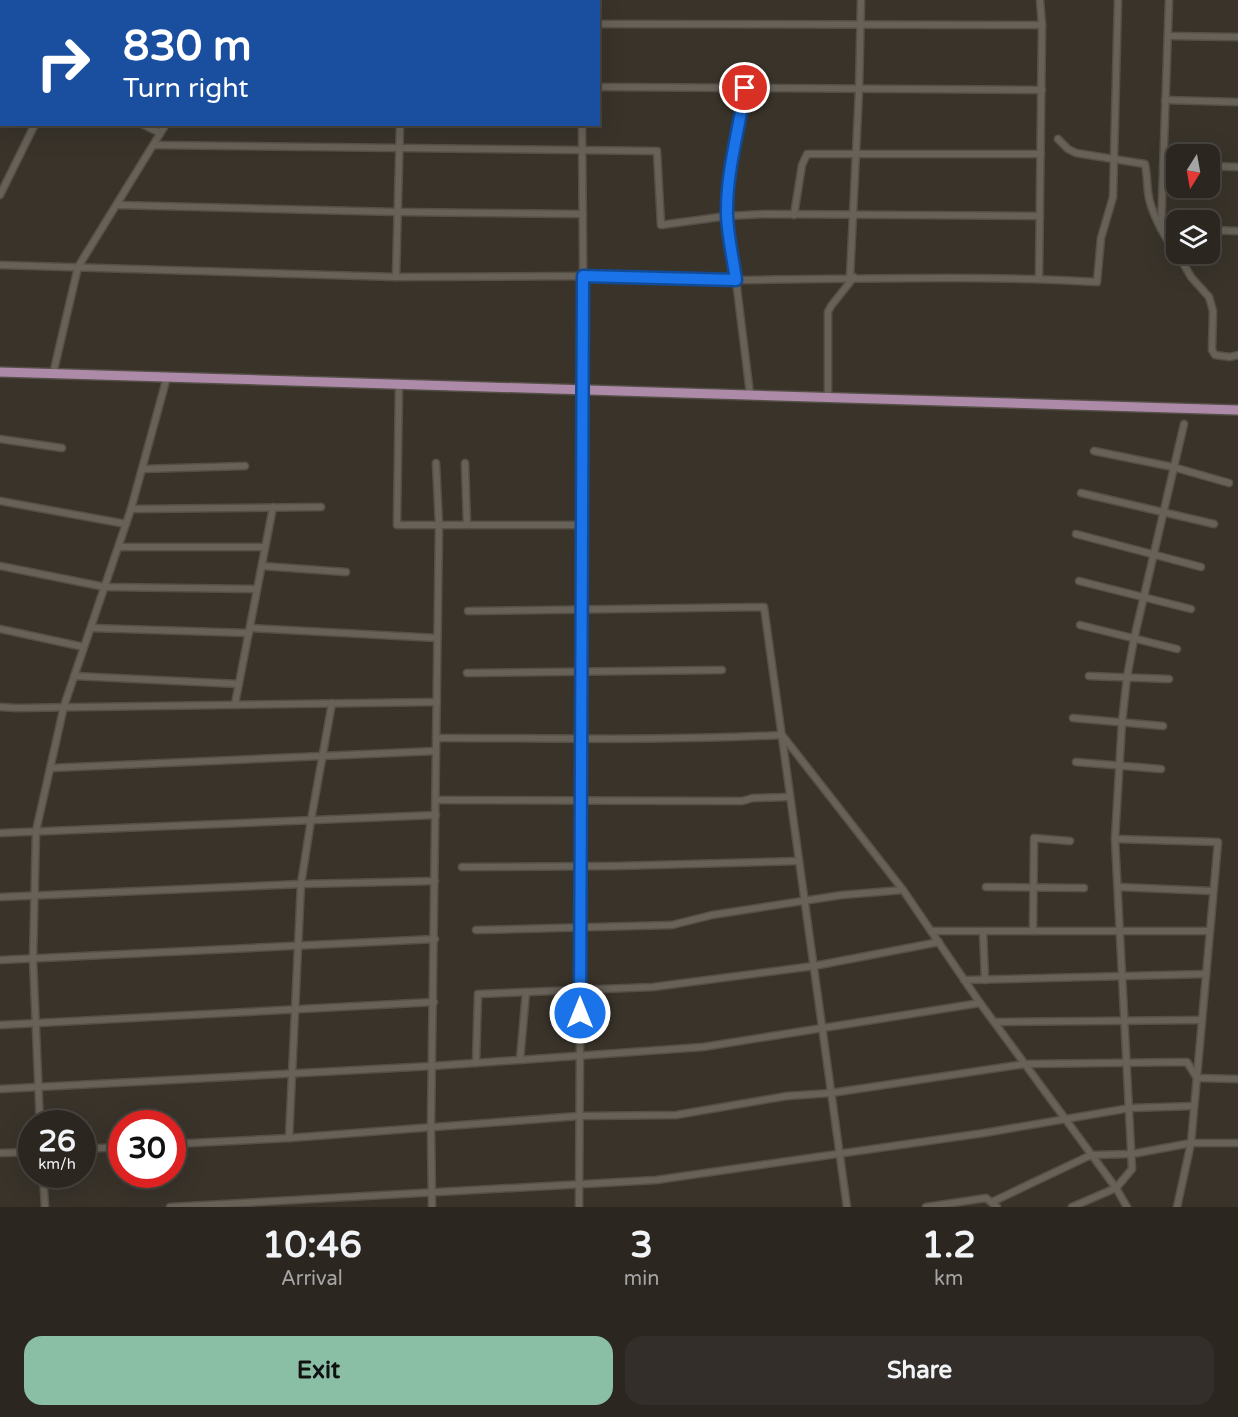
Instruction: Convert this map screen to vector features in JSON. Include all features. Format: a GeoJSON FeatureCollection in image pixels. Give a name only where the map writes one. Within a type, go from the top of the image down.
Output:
{"type":"FeatureCollection","features":[{"type":"Feature","properties":{"kind":"main road"},"geometry":{"type":"LineString","coordinates":[[0,372],[1238,410]]}},
{"type":"Feature","properties":{"kind":"street"},"geometry":{"type":"LineString","coordinates":[[828,397],[828,312],[852,277],[852,215],[861,0]]}},
{"type":"Feature","properties":{"kind":"street"},"geometry":{"type":"LineString","coordinates":[[1040,0],[1042,26],[1040,279]]}},
{"type":"Feature","properties":{"kind":"street"},"geometry":{"type":"LineString","coordinates":[[0,265],[396,277],[583,276],[736,280],[852,277],[1040,279],[1097,282],[1101,238],[1113,197],[1118,0]]}},
{"type":"Feature","properties":{"kind":"street"},"geometry":{"type":"LineString","coordinates":[[1161,229],[1169,0]]}},
{"type":"Feature","properties":{"kind":"street"},"geometry":{"type":"LineString","coordinates":[[600,24],[1042,26]]}},
{"type":"Feature","properties":{"kind":"street"},"geometry":{"type":"LineString","coordinates":[[1168,36],[1238,38]]}},
{"type":"Feature","properties":{"kind":"street"},"geometry":{"type":"LineString","coordinates":[[600,87],[1042,90]]}},
{"type":"Feature","properties":{"kind":"street"},"geometry":{"type":"LineString","coordinates":[[745,88],[740,127],[736,133],[731,164],[727,216],[750,394]]}},
{"type":"Feature","properties":{"kind":"street"},"geometry":{"type":"LineString","coordinates":[[1165,100],[1238,102]]}},
{"type":"Feature","properties":{"kind":"street"},"geometry":{"type":"LineString","coordinates":[[0,195],[34,126]]}},
{"type":"Feature","properties":{"kind":"street"},"geometry":{"type":"LineString","coordinates":[[146,126],[160,133]]}},
{"type":"Feature","properties":{"kind":"street"},"geometry":{"type":"LineString","coordinates":[[53,374],[78,267],[165,126]]}},
{"type":"Feature","properties":{"kind":"street"},"geometry":{"type":"LineString","coordinates":[[396,277],[400,126]]}},
{"type":"Feature","properties":{"kind":"street"},"geometry":{"type":"LineString","coordinates":[[579,1207],[584,525],[582,126]]}},
{"type":"Feature","properties":{"kind":"street"},"geometry":{"type":"LineString","coordinates":[[1058,139],[1076,153],[1145,164],[1148,194],[1166,240]]}},
{"type":"Feature","properties":{"kind":"street"},"geometry":{"type":"LineString","coordinates":[[154,145],[657,151],[661,225],[727,216],[766,214],[1040,216]]}},
{"type":"Feature","properties":{"kind":"street"},"geometry":{"type":"LineString","coordinates":[[794,215],[805,155],[1041,154]]}},
{"type":"Feature","properties":{"kind":"street"},"geometry":{"type":"LineString","coordinates":[[1220,166],[1238,167]]}},
{"type":"Feature","properties":{"kind":"street"},"geometry":{"type":"LineString","coordinates":[[117,205],[583,214]]}},
{"type":"Feature","properties":{"kind":"street"},"geometry":{"type":"LineString","coordinates":[[1161,229],[1166,229]]}},
{"type":"Feature","properties":{"kind":"street"},"geometry":{"type":"LineString","coordinates":[[1220,230],[1238,231]]}},
{"type":"Feature","properties":{"kind":"street"},"geometry":{"type":"LineString","coordinates":[[1184,264],[1191,277],[1209,297],[1213,311],[1212,351],[1215,355],[1230,357],[1238,355]]}},
{"type":"Feature","properties":{"kind":"street"},"geometry":{"type":"LineString","coordinates":[[39,1110],[33,959],[36,831],[64,706],[126,525],[167,377]]}},
{"type":"Feature","properties":{"kind":"street"},"geometry":{"type":"LineString","coordinates":[[399,384],[397,525],[584,525]]}},
{"type":"Feature","properties":{"kind":"street"},"geometry":{"type":"LineString","coordinates":[[1072,1207],[1116,1188],[1132,1169],[1115,839],[1122,722],[1134,639],[1184,424]]}},
{"type":"Feature","properties":{"kind":"street"},"geometry":{"type":"LineString","coordinates":[[0,439],[62,448]]}},
{"type":"Feature","properties":{"kind":"street"},"geometry":{"type":"LineString","coordinates":[[1094,451],[1173,467],[1229,483]]}},
{"type":"Feature","properties":{"kind":"street"},"geometry":{"type":"LineString","coordinates":[[432,1207],[431,1126],[439,525],[436,463]]}},
{"type":"Feature","properties":{"kind":"street"},"geometry":{"type":"LineString","coordinates":[[465,463],[467,525]]}},
{"type":"Feature","properties":{"kind":"street"},"geometry":{"type":"LineString","coordinates":[[142,469],[245,466]]}},
{"type":"Feature","properties":{"kind":"street"},"geometry":{"type":"LineString","coordinates":[[1081,493],[1214,524]]}},
{"type":"Feature","properties":{"kind":"street"},"geometry":{"type":"LineString","coordinates":[[0,501],[126,525]]}},
{"type":"Feature","properties":{"kind":"street"},"geometry":{"type":"LineString","coordinates":[[235,704],[273,507]]}},
{"type":"Feature","properties":{"kind":"street"},"geometry":{"type":"LineString","coordinates":[[131,509],[321,507]]}},
{"type":"Feature","properties":{"kind":"street"},"geometry":{"type":"LineString","coordinates":[[1076,534],[1201,567]]}},
{"type":"Feature","properties":{"kind":"street"},"geometry":{"type":"LineString","coordinates":[[119,547],[266,547]]}},
{"type":"Feature","properties":{"kind":"street"},"geometry":{"type":"LineString","coordinates":[[262,566],[346,572]]}},
{"type":"Feature","properties":{"kind":"street"},"geometry":{"type":"LineString","coordinates":[[0,567],[105,587],[257,589]]}},
{"type":"Feature","properties":{"kind":"street"},"geometry":{"type":"LineString","coordinates":[[1079,581],[1191,609]]}},
{"type":"Feature","properties":{"kind":"street"},"geometry":{"type":"LineString","coordinates":[[468,611],[764,607],[847,1207]]}},
{"type":"Feature","properties":{"kind":"street"},"geometry":{"type":"LineString","coordinates":[[1080,625],[1177,650]]}},
{"type":"Feature","properties":{"kind":"street"},"geometry":{"type":"LineString","coordinates":[[91,628],[249,630],[438,638]]}},
{"type":"Feature","properties":{"kind":"street"},"geometry":{"type":"LineString","coordinates":[[0,630],[84,647]]}},
{"type":"Feature","properties":{"kind":"street"},"geometry":{"type":"LineString","coordinates":[[467,673],[722,670]]}},
{"type":"Feature","properties":{"kind":"street"},"geometry":{"type":"LineString","coordinates":[[74,676],[239,684]]}},
{"type":"Feature","properties":{"kind":"street"},"geometry":{"type":"LineString","coordinates":[[1089,676],[1169,679]]}},
{"type":"Feature","properties":{"kind":"street"},"geometry":{"type":"LineString","coordinates":[[0,707],[437,702]]}},
{"type":"Feature","properties":{"kind":"street"},"geometry":{"type":"LineString","coordinates":[[289,1138],[301,884],[332,703]]}},
{"type":"Feature","properties":{"kind":"street"},"geometry":{"type":"LineString","coordinates":[[1072,718],[1163,726]]}},
{"type":"Feature","properties":{"kind":"street"},"geometry":{"type":"LineString","coordinates":[[436,738],[582,739],[782,735]]}},
{"type":"Feature","properties":{"kind":"street"},"geometry":{"type":"LineString","coordinates":[[782,735],[903,890],[980,1003],[1116,1188],[1127,1207]]}},
{"type":"Feature","properties":{"kind":"street"},"geometry":{"type":"LineString","coordinates":[[51,768],[436,751]]}},
{"type":"Feature","properties":{"kind":"street"},"geometry":{"type":"LineString","coordinates":[[1076,762],[1161,769]]}},
{"type":"Feature","properties":{"kind":"street"},"geometry":{"type":"LineString","coordinates":[[436,800],[742,801],[753,798],[790,797]]}},
{"type":"Feature","properties":{"kind":"street"},"geometry":{"type":"LineString","coordinates":[[0,833],[436,815]]}},
{"type":"Feature","properties":{"kind":"street"},"geometry":{"type":"LineString","coordinates":[[1033,931],[1034,838],[1070,840]]}},
{"type":"Feature","properties":{"kind":"street"},"geometry":{"type":"LineString","coordinates":[[1115,839],[1218,842],[1191,1143],[1177,1207]]}},
{"type":"Feature","properties":{"kind":"street"},"geometry":{"type":"LineString","coordinates":[[462,867],[799,861]]}},
{"type":"Feature","properties":{"kind":"street"},"geometry":{"type":"LineString","coordinates":[[0,897],[301,884],[435,881]]}},
{"type":"Feature","properties":{"kind":"street"},"geometry":{"type":"LineString","coordinates":[[986,887],[1084,888]]}},
{"type":"Feature","properties":{"kind":"street"},"geometry":{"type":"LineString","coordinates":[[1118,887],[1214,891]]}},
{"type":"Feature","properties":{"kind":"street"},"geometry":{"type":"LineString","coordinates":[[476,930],[672,925],[711,915],[903,890]]}},
{"type":"Feature","properties":{"kind":"street"},"geometry":{"type":"LineString","coordinates":[[931,931],[1210,931]]}},
{"type":"Feature","properties":{"kind":"street"},"geometry":{"type":"LineString","coordinates":[[983,931],[985,980]]}},
{"type":"Feature","properties":{"kind":"street"},"geometry":{"type":"LineString","coordinates":[[0,960],[435,939]]}},
{"type":"Feature","properties":{"kind":"street"},"geometry":{"type":"LineString","coordinates":[[476,1063],[478,994],[653,987],[814,966],[939,942]]}},
{"type":"Feature","properties":{"kind":"street"},"geometry":{"type":"LineString","coordinates":[[964,980],[1206,974]]}},
{"type":"Feature","properties":{"kind":"street"},"geometry":{"type":"LineString","coordinates":[[520,1060],[526,992]]}},
{"type":"Feature","properties":{"kind":"street"},"geometry":{"type":"LineString","coordinates":[[0,1025],[434,1002]]}},
{"type":"Feature","properties":{"kind":"street"},"geometry":{"type":"LineString","coordinates":[[0,1089],[433,1066],[703,1047],[980,1003]]}},
{"type":"Feature","properties":{"kind":"street"},"geometry":{"type":"LineString","coordinates":[[994,1022],[1202,1020]]}},
{"type":"Feature","properties":{"kind":"street"},"geometry":{"type":"LineString","coordinates":[[186,1143],[289,1138],[579,1116],[676,1114],[787,1096],[831,1093],[1025,1064],[1187,1062],[1197,1078]]}},
{"type":"Feature","properties":{"kind":"street"},"geometry":{"type":"LineString","coordinates":[[1197,1078],[1238,1078]]}},
{"type":"Feature","properties":{"kind":"street"},"geometry":{"type":"LineString","coordinates":[[170,1207],[656,1180],[1066,1120],[1130,1108],[1194,1106]]}},
{"type":"Feature","properties":{"kind":"street"},"geometry":{"type":"LineString","coordinates":[[926,1207],[986,1198],[994,1204],[1091,1155],[1132,1154],[1191,1143],[1238,1143]]}},
{"type":"Feature","properties":{"kind":"street"},"geometry":{"type":"LineString","coordinates":[[0,1154],[18,1153]]}},
{"type":"Feature","properties":{"kind":"street"},"geometry":{"type":"LineString","coordinates":[[44,1188],[45,1207]]}},
{"type":"Feature","properties":{"kind":"route"},"geometry":{"type":"LineString","coordinates":[[580,1013],[583,276],[736,280],[727,216],[731,164],[736,133],[740,127],[745,88]]}}]}
